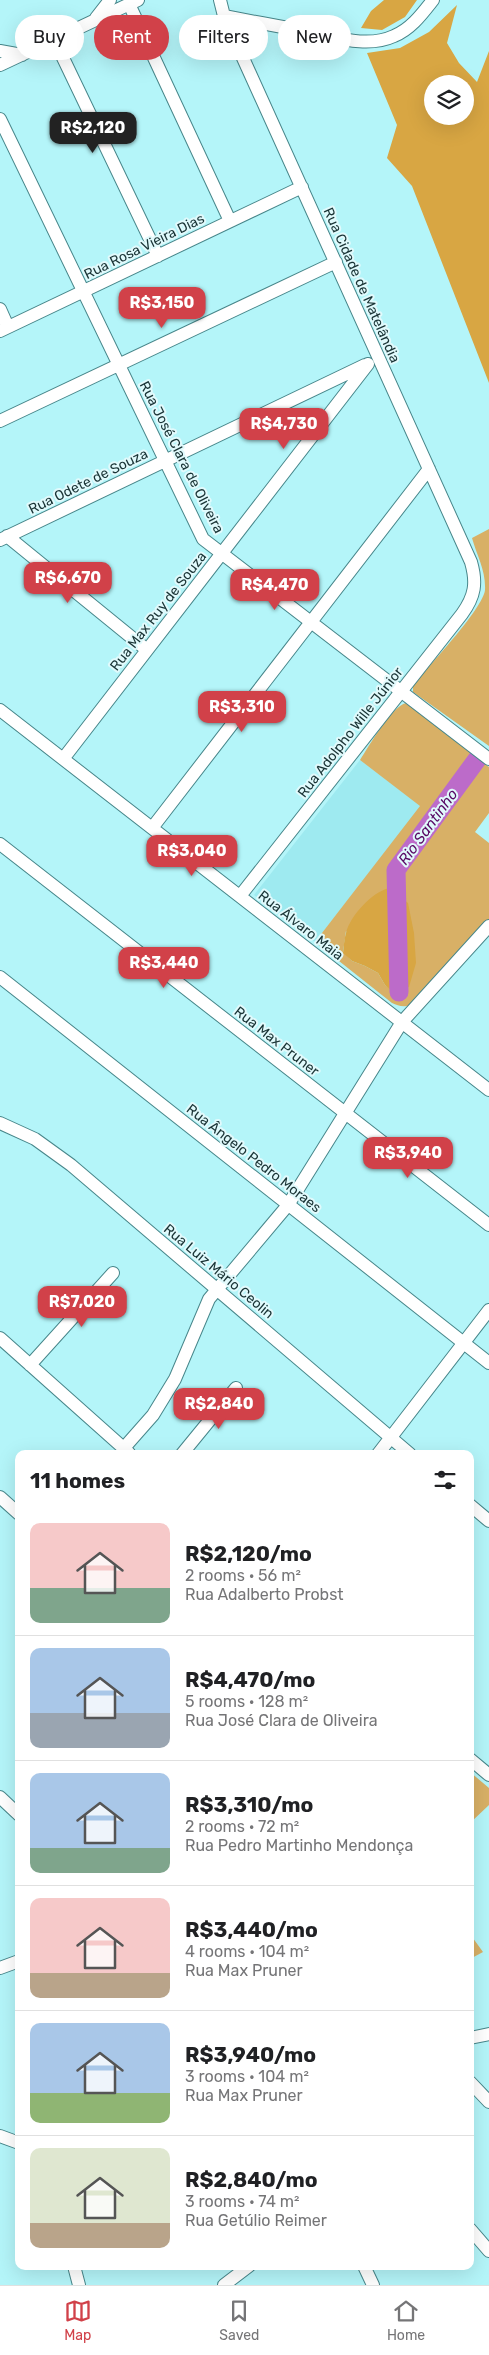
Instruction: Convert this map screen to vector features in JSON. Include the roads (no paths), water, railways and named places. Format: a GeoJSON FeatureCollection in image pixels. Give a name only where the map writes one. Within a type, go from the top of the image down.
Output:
{"type":"FeatureCollection","features":[{"type":"Feature","properties":{"kind":"street"},"geometry":{"type":"LineString","coordinates":[[99,15],[110,0]]}},
{"type":"Feature","properties":{"kind":"street"},"geometry":{"type":"LineString","coordinates":[[116,0],[123,5],[133,1]]}},
{"type":"Feature","properties":{"kind":"street","name":"Rua Cidade de Matelândia"},"geometry":{"type":"LineString","coordinates":[[220,0],[224,15]]}},
{"type":"Feature","properties":{"kind":"street"},"geometry":{"type":"LineString","coordinates":[[268,25],[348,40],[370,42],[393,37],[403,32],[433,0]]}},
{"type":"Feature","properties":{"kind":"street"},"geometry":{"type":"LineString","coordinates":[[105,15],[133,1]]}},
{"type":"Feature","properties":{"kind":"street"},"geometry":{"type":"LineString","coordinates":[[133,1],[230,222]]}},
{"type":"Feature","properties":{"kind":"street"},"geometry":{"type":"LineString","coordinates":[[0,51],[15,54]]}},
{"type":"Feature","properties":{"kind":"street"},"geometry":{"type":"LineString","coordinates":[[0,65],[15,58]]}},
{"type":"Feature","properties":{"kind":"street"},"geometry":{"type":"LineString","coordinates":[[64,60],[158,256]]}},
{"type":"Feature","properties":{"kind":"street","name":"Rua Cidade de Matelândia"},"geometry":{"type":"LineString","coordinates":[[244,60],[336,262],[374,361],[429,469],[471,562],[476,583]]}},
{"type":"Feature","properties":{"kind":"street","name":"Rua José Clara de Oliveira"},"geometry":{"type":"LineString","coordinates":[[0,119],[204,539],[489,759]]}},
{"type":"Feature","properties":{"kind":"street","name":"Rua Rosa Vieira Dias"},"geometry":{"type":"LineString","coordinates":[[4,329],[302,187]]}},
{"type":"Feature","properties":{"kind":"street"},"geometry":{"type":"LineString","coordinates":[[0,421],[336,262]]}},
{"type":"Feature","properties":{"kind":"street"},"geometry":{"type":"LineString","coordinates":[[0,310],[4,329]]}},
{"type":"Feature","properties":{"kind":"street","name":"Rua Odete de Souza"},"geometry":{"type":"LineString","coordinates":[[4,538],[374,361]]}},
{"type":"Feature","properties":{"kind":"street","name":"Rua Max Ruy de Souza"},"geometry":{"type":"LineString","coordinates":[[63,759],[222,552],[374,361]]}},
{"type":"Feature","properties":{"kind":"street"},"geometry":{"type":"LineString","coordinates":[[152,828],[429,469]]}},
{"type":"Feature","properties":{"kind":"street"},"geometry":{"type":"LineString","coordinates":[[4,538],[147,650]]}},
{"type":"Feature","properties":{"kind":"street","name":"Rua Adolpho Wille Júnior"},"geometry":{"type":"LineString","coordinates":[[240,896],[468,605],[476,583]]}},
{"type":"Feature","properties":{"kind":"street","name":"Rua Álvaro Maia"},"geometry":{"type":"LineString","coordinates":[[0,710],[489,1090]]}},
{"type":"Feature","properties":{"kind":"street","name":"Rua Max Pruner"},"geometry":{"type":"LineString","coordinates":[[0,844],[489,1225]]}},
{"type":"Feature","properties":{"kind":"street"},"geometry":{"type":"LineString","coordinates":[[127,1450],[172,1385],[184,1362],[202,1312],[216,1289],[288,1205],[402,1022],[489,926]]}},
{"type":"Feature","properties":{"kind":"street","name":"Rua Ângelo Pedro Moraes"},"geometry":{"type":"LineString","coordinates":[[0,977],[489,1363]]}},
{"type":"Feature","properties":{"kind":"street","name":"Rua Luiz Mário Ceolin"},"geometry":{"type":"LineString","coordinates":[[0,1122],[35,1139],[65,1160],[406,1450]]}},
{"type":"Feature","properties":{"kind":"street"},"geometry":{"type":"LineString","coordinates":[[30,1365],[113,1273]]}},
{"type":"Feature","properties":{"kind":"street"},"geometry":{"type":"LineString","coordinates":[[381,1450],[489,1310]]}},
{"type":"Feature","properties":{"kind":"street"},"geometry":{"type":"LineString","coordinates":[[0,1338],[125,1450]]}},
{"type":"Feature","properties":{"kind":"street"},"geometry":{"type":"LineString","coordinates":[[185,1450],[236,1388]]}},
{"type":"Feature","properties":{"kind":"street"},"geometry":{"type":"LineString","coordinates":[[0,1497],[15,1510]]}},
{"type":"Feature","properties":{"kind":"street"},"geometry":{"type":"LineString","coordinates":[[474,1508],[489,1521]]}},
{"type":"Feature","properties":{"kind":"street"},"geometry":{"type":"LineString","coordinates":[[474,1762],[489,1776]]}},
{"type":"Feature","properties":{"kind":"street"},"geometry":{"type":"LineString","coordinates":[[0,1797],[15,1812]]}},
{"type":"Feature","properties":{"kind":"street"},"geometry":{"type":"LineString","coordinates":[[0,1968],[15,1962]]}},
{"type":"Feature","properties":{"kind":"street"},"geometry":{"type":"LineString","coordinates":[[474,2037],[489,2034]]}},
{"type":"Feature","properties":{"kind":"street"},"geometry":{"type":"LineString","coordinates":[[474,2089],[489,2102]]}},
{"type":"Feature","properties":{"kind":"street"},"geometry":{"type":"LineString","coordinates":[[0,2136],[15,2142]]}},
{"type":"Feature","properties":{"kind":"street"},"geometry":{"type":"LineString","coordinates":[[474,2234],[489,2251]]}},
{"type":"Feature","properties":{"kind":"street"},"geometry":{"type":"LineString","coordinates":[[76,2270],[79,2285]]}},
{"type":"Feature","properties":{"kind":"street"},"geometry":{"type":"LineString","coordinates":[[224,2285],[244,2270]]}},
{"type":"Feature","properties":{"kind":"street"},"geometry":{"type":"LineString","coordinates":[[366,2270],[373,2285]]}},
{"type":"Feature","properties":{"kind":"waterway","name":"Rio Santinho"},"geometry":{"type":"LineString","coordinates":[[399,992],[396,870],[478,758]]}}]}
